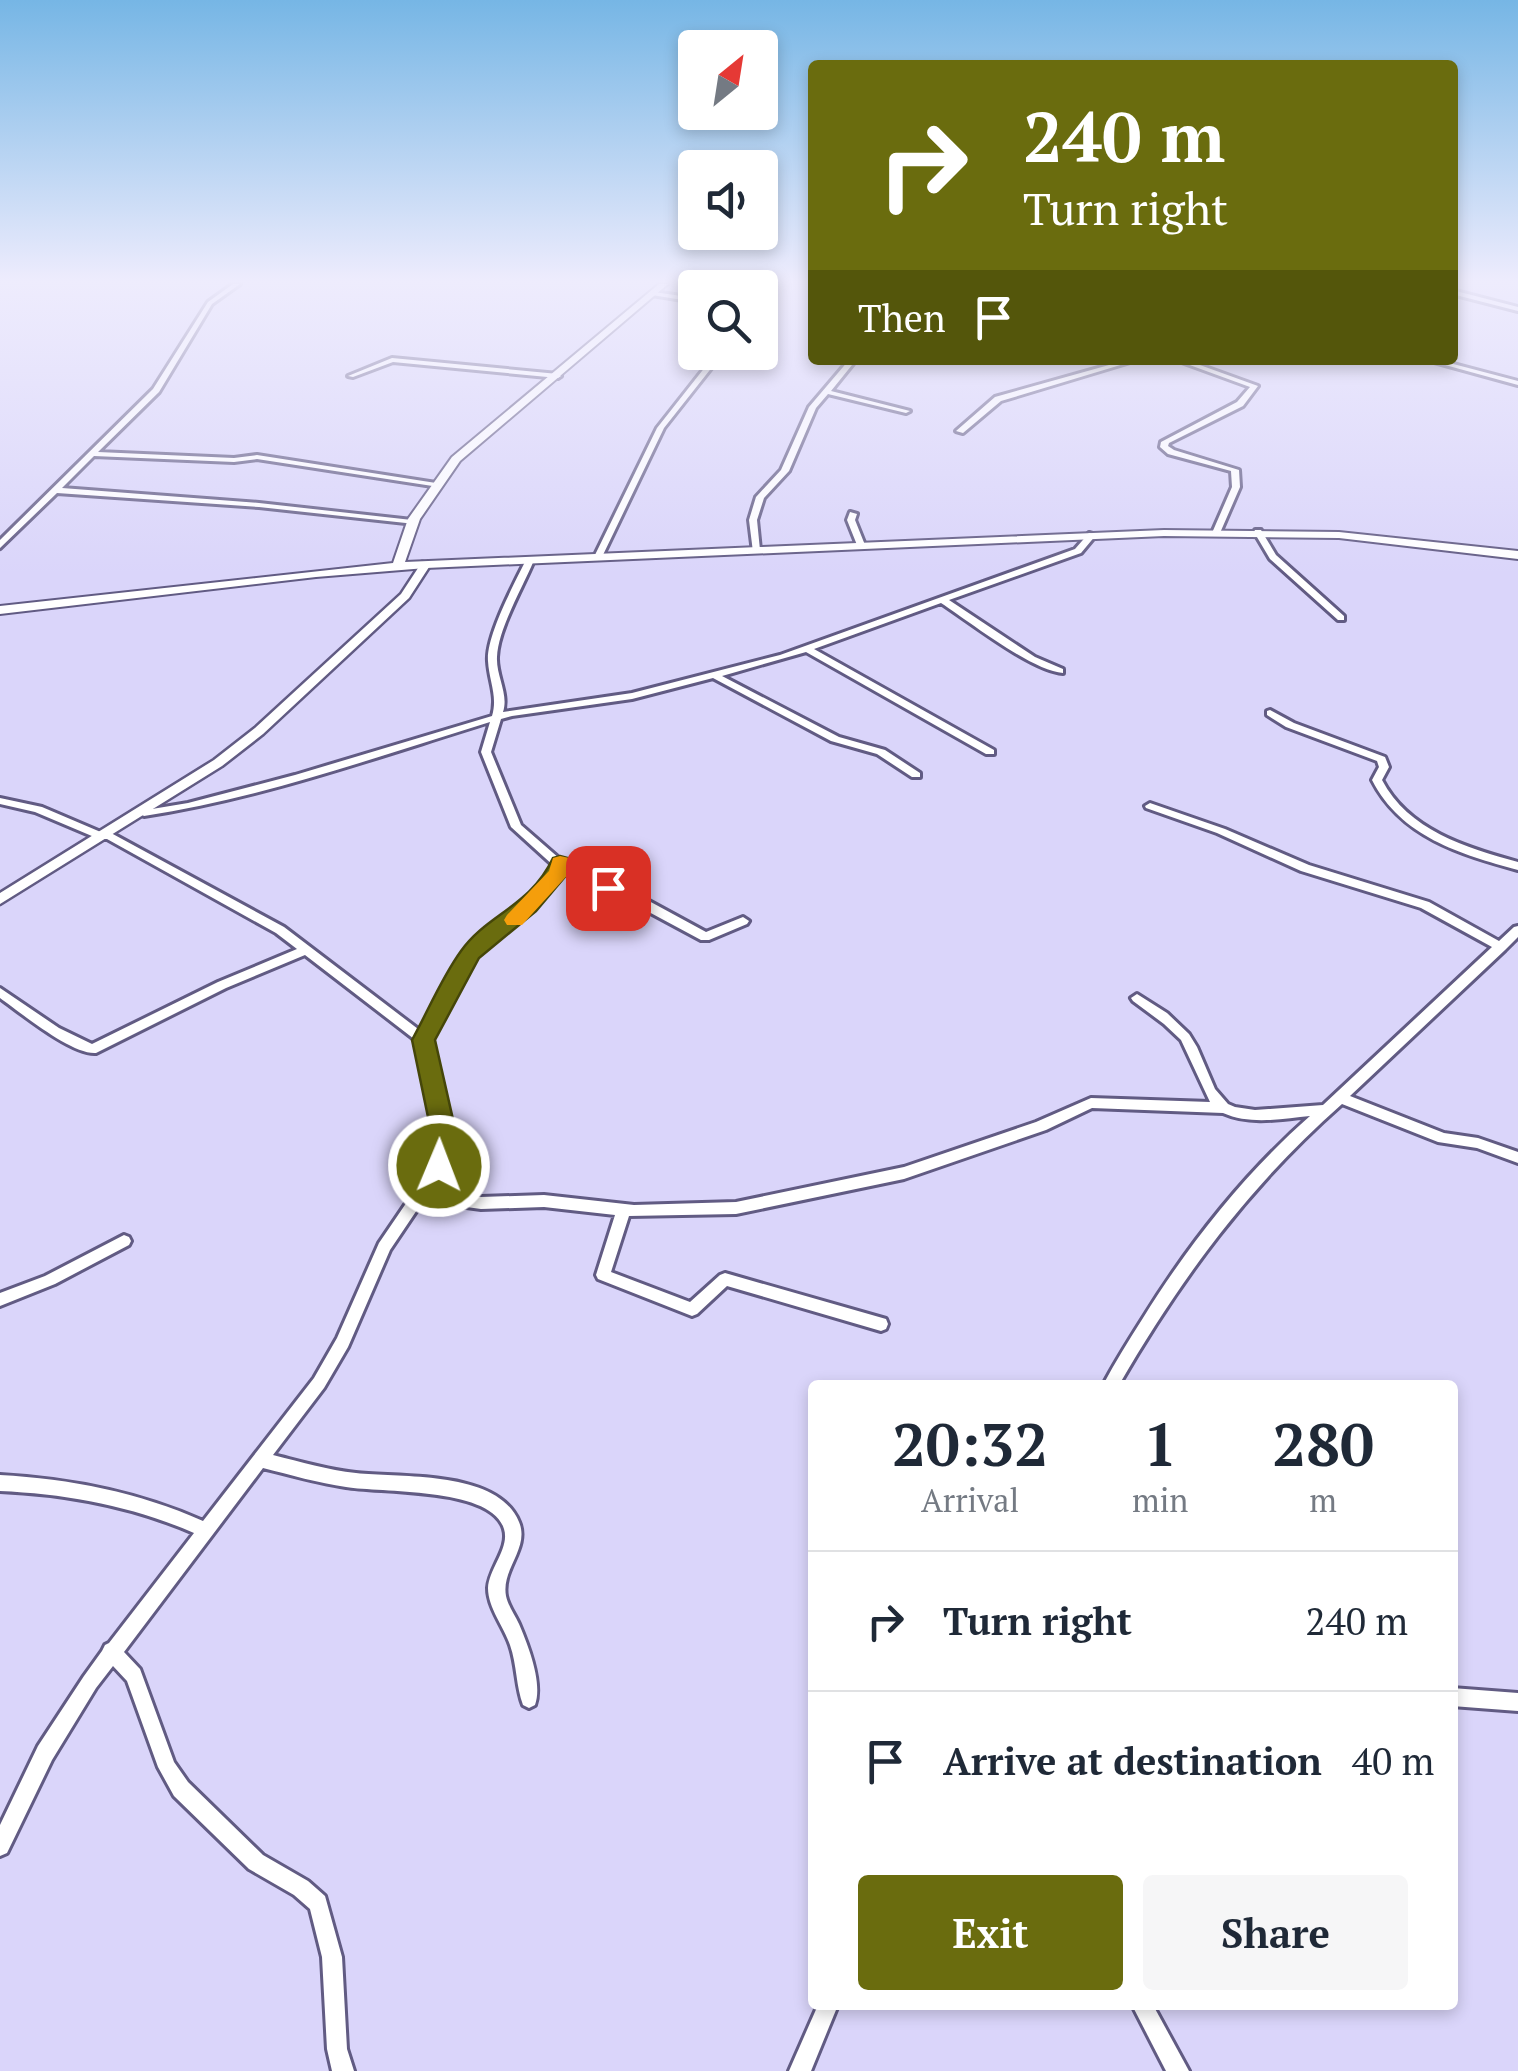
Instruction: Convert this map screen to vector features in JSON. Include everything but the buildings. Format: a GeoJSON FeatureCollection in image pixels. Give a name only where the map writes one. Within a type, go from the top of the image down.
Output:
{"type":"FeatureCollection","features":[{"type":"Feature","properties":{"kind":"main road"},"geometry":{"type":"LineString","coordinates":[[398,566],[412,522],[456,459],[552,381]]}},
{"type":"Feature","properties":{"kind":"main road"},"geometry":{"type":"LineString","coordinates":[[0,610],[426,564],[1092,535],[1339,535],[1518,555]]}},
{"type":"Feature","properties":{"kind":"street"},"geometry":{"type":"LineString","coordinates":[[0,545],[162,381]]}},
{"type":"Feature","properties":{"kind":"street"},"geometry":{"type":"LineString","coordinates":[[598,557],[660,428],[698,381]]}},
{"type":"Feature","properties":{"kind":"street"},"geometry":{"type":"LineString","coordinates":[[756,550],[754,520],[760,497],[785,472],[804,436],[813,407],[837,381]]}},
{"type":"Feature","properties":{"kind":"street"},"geometry":{"type":"LineString","coordinates":[[960,431],[998,399],[1062,381]]}},
{"type":"Feature","properties":{"kind":"street"},"geometry":{"type":"LineString","coordinates":[[1216,532],[1236,487],[1236,470],[1164,447],[1177,435],[1240,404],[1254,386],[1244,381]]}},
{"type":"Feature","properties":{"kind":"street"},"geometry":{"type":"LineString","coordinates":[[828,392],[906,411]]}},
{"type":"Feature","properties":{"kind":"street"},"geometry":{"type":"LineString","coordinates":[[91,454],[234,460],[258,457],[436,485]]}},
{"type":"Feature","properties":{"kind":"street"},"geometry":{"type":"LineString","coordinates":[[54,490],[259,505],[412,522]]}},
{"type":"Feature","properties":{"kind":"street"},"geometry":{"type":"LineString","coordinates":[[853,514],[861,546]]}},
{"type":"Feature","properties":{"kind":"street"},"geometry":{"type":"LineString","coordinates":[[1258,532],[1273,557],[1342,618]]}},
{"type":"Feature","properties":{"kind":"street"},"geometry":{"type":"LineString","coordinates":[[144,813],[188,806],[299,777],[498,716],[632,696],[716,676],[808,648],[1078,551],[1092,535]]}},
{"type":"Feature","properties":{"kind":"street"},"geometry":{"type":"LineString","coordinates":[[530,560],[497,634],[492,660],[501,703],[486,752],[516,827],[560,862],[575,866],[704,938],[744,920]]}},
{"type":"Feature","properties":{"kind":"street"},"geometry":{"type":"LineString","coordinates":[[0,899],[144,813],[259,731],[406,596],[426,564]]}},
{"type":"Feature","properties":{"kind":"street"},"geometry":{"type":"LineString","coordinates":[[942,600],[1032,659],[1060,671]]}},
{"type":"Feature","properties":{"kind":"street"},"geometry":{"type":"LineString","coordinates":[[808,648],[990,752]]}},
{"type":"Feature","properties":{"kind":"street"},"geometry":{"type":"LineString","coordinates":[[716,676],[835,739],[880,752],[916,775]]}},
{"type":"Feature","properties":{"kind":"street"},"geometry":{"type":"LineString","coordinates":[[1270,712],[1290,726],[1381,759],[1384,762],[1377,780],[1379,787],[1410,820],[1466,849],[1518,866]]}},
{"type":"Feature","properties":{"kind":"street"},"geometry":{"type":"LineString","coordinates":[[0,801],[38,810],[105,836],[248,910],[424,1040]]}},
{"type":"Feature","properties":{"kind":"street"},"geometry":{"type":"LineString","coordinates":[[1150,806],[1221,831],[1304,868],[1424,905],[1500,946]]}},
{"type":"Feature","properties":{"kind":"street"},"geometry":{"type":"LineString","coordinates":[[0,1846],[46,1753],[112,1651],[319,1383],[342,1342],[384,1247],[439,1166],[446,1146],[424,1040],[470,953],[528,906],[559,872],[560,862]]}},
{"type":"Feature","properties":{"kind":"street"},"geometry":{"type":"LineString","coordinates":[[1114,1380],[1148,1319],[1206,1237],[1288,1142],[1518,930]]}},
{"type":"Feature","properties":{"kind":"street"},"geometry":{"type":"LineString","coordinates":[[0,992],[55,1031],[92,1050],[222,984],[305,950]]}},
{"type":"Feature","properties":{"kind":"street"},"geometry":{"type":"LineString","coordinates":[[1137,998],[1187,1040],[1200,1061],[1207,1092],[1224,1108],[1234,1113],[1326,1110]]}},
{"type":"Feature","properties":{"kind":"street"},"geometry":{"type":"LineString","coordinates":[[1340,1098],[1443,1138],[1478,1143],[1518,1158]]}},
{"type":"Feature","properties":{"kind":"street"},"geometry":{"type":"LineString","coordinates":[[417,1194],[481,1203],[544,1201],[624,1210],[736,1208],[904,1173],[1040,1126],[1092,1103],[1224,1108]]}},
{"type":"Feature","properties":{"kind":"street"},"geometry":{"type":"LineString","coordinates":[[624,1210],[603,1276],[692,1308],[725,1279],[881,1324]]}},
{"type":"Feature","properties":{"kind":"street"},"geometry":{"type":"LineString","coordinates":[[0,1300],[50,1280],[124,1241]]}},
{"type":"Feature","properties":{"kind":"street"},"geometry":{"type":"LineString","coordinates":[[261,1460],[358,1480],[455,1490],[499,1506],[511,1520],[514,1532],[498,1580],[497,1596],[523,1657],[529,1699]]}},
{"type":"Feature","properties":{"kind":"street"},"geometry":{"type":"LineString","coordinates":[[0,1482],[48,1486],[148,1504],[205,1530]]}},
{"type":"Feature","properties":{"kind":"street"},"geometry":{"type":"LineString","coordinates":[[112,1651],[134,1675],[167,1767],[181,1789],[256,1862],[302,1888],[318,1903],[332,1958],[337,2049],[344,2071]]}},
{"type":"Feature","properties":{"kind":"street"},"geometry":{"type":"LineString","coordinates":[[1458,1697],[1518,1702]]}},
{"type":"Feature","properties":{"kind":"street"},"geometry":{"type":"LineString","coordinates":[[800,2071],[826,2010]]}},
{"type":"Feature","properties":{"kind":"street"},"geometry":{"type":"LineString","coordinates":[[1145,2010],[1178,2071]]}},
{"type":"Feature","properties":{"kind":"slow traffic"},"geometry":{"type":"LineString","coordinates":[[514,920],[559,872],[560,862],[567,864]]}},
{"type":"Feature","properties":{"kind":"route"},"geometry":{"type":"LineString","coordinates":[[439,1166],[446,1146],[424,1040],[470,953],[528,906],[559,872],[560,862],[575,866],[608,888]]}}]}
